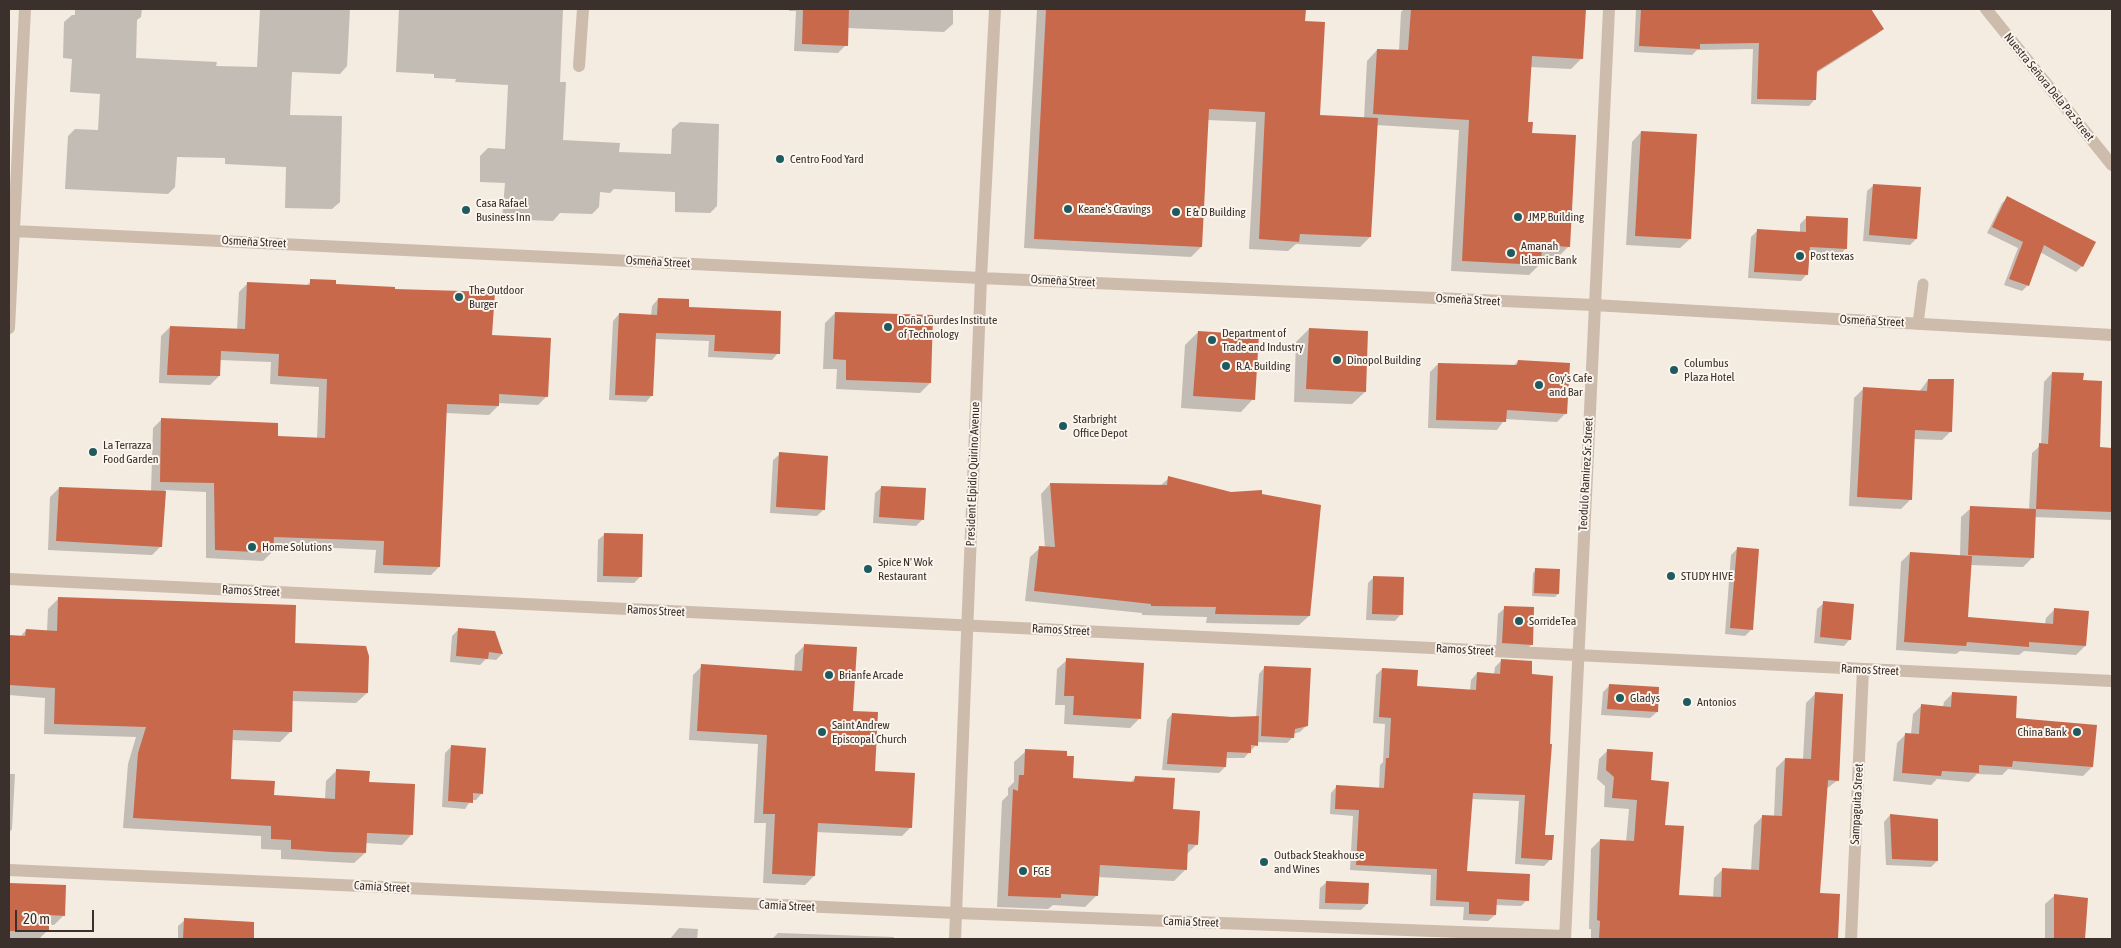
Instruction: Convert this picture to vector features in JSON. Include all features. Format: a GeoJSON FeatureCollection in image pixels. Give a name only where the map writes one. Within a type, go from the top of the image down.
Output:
{"type":"FeatureCollection","features":[{"type":"Feature","properties":{"kind":"street"},"geometry":{"type":"LineString","coordinates":[[9,328],[25,9]]}},
{"type":"Feature","properties":{"kind":"street"},"geometry":{"type":"LineString","coordinates":[[579,66],[582,9]]}},
{"type":"Feature","properties":{"kind":"street","name":"President Elpidio Quirino Avenue"},"geometry":{"type":"LineString","coordinates":[[955,939],[981,278],[996,9]]}},
{"type":"Feature","properties":{"kind":"street","name":"Teodulo Ramirez Sr. Street"},"geometry":{"type":"LineString","coordinates":[[1565,938],[1609,9]]}},
{"type":"Feature","properties":{"kind":"street","name":"Nuestra Señora Dela Paz Street"},"geometry":{"type":"LineString","coordinates":[[1986,9],[2112,165]]}},
{"type":"Feature","properties":{"kind":"street","name":"Osmeña Street"},"geometry":{"type":"LineString","coordinates":[[14,231],[981,278],[1594,305],[2112,334]]}},
{"type":"Feature","properties":{"kind":"street","name":"Ramos Street"},"geometry":{"type":"LineString","coordinates":[[9,579],[2112,682]]}},
{"type":"Feature","properties":{"kind":"street","name":"Sampaguita Street"},"geometry":{"type":"LineString","coordinates":[[1851,939],[1863,670]]}},
{"type":"Feature","properties":{"kind":"street","name":"Camia Street"},"geometry":{"type":"LineString","coordinates":[[9,870],[956,913],[1565,938]]}},
{"type":"Feature","properties":{"kind":"lane"},"geometry":{"type":"LineString","coordinates":[[1918,324],[1923,284]]}},
{"type":"Feature","properties":{"kind":"building"},"geometry":{"type":"Polygon","coordinates":[[[803,9],[849,9],[848,46],[802,44],[803,9]]]}},
{"type":"Feature","properties":{"kind":"building"},"geometry":{"type":"Polygon","coordinates":[[[1046,9],[1306,9],[1305,21],[1325,22],[1320,115],[1378,118],[1371,237],[1300,234],[1299,242],[1259,239],[1265,112],[1209,109],[1202,247],[1034,239],[1046,9]]]}},
{"type":"Feature","properties":{"kind":"building"},"geometry":{"type":"Polygon","coordinates":[[[1411,9],[1586,9],[1583,59],[1532,56],[1528,122],[1533,122],[1532,133],[1576,135],[1570,247],[1542,245],[1541,265],[1462,261],[1469,120],[1373,114],[1377,49],[1408,50],[1411,9]]]}},
{"type":"Feature","properties":{"kind":"building"},"geometry":{"type":"Polygon","coordinates":[[[1641,9],[1871,9],[1884,29],[1817,71],[1816,100],[1757,99],[1759,43],[1700,44],[1700,49],[1639,46],[1641,9]]]}},
{"type":"Feature","properties":{"kind":"building"},"geometry":{"type":"Polygon","coordinates":[[[1641,131],[1697,134],[1691,239],[1635,236],[1641,131]]]}},
{"type":"Feature","properties":{"kind":"building"},"geometry":{"type":"Polygon","coordinates":[[[1873,184],[1921,187],[1917,239],[1869,235],[1873,184]]]}},
{"type":"Feature","properties":{"kind":"building"},"geometry":{"type":"Polygon","coordinates":[[[2007,196],[2096,242],[2083,267],[2044,245],[2029,286],[2009,279],[2023,242],[1992,227],[2007,196]]]}},
{"type":"Feature","properties":{"kind":"building"},"geometry":{"type":"Polygon","coordinates":[[[1806,216],[1848,218],[1847,249],[1810,247],[1808,275],[1754,272],[1757,229],[1806,232],[1806,216]]]}},
{"type":"Feature","properties":{"kind":"building"},"geometry":{"type":"Polygon","coordinates":[[[310,279],[336,280],[336,284],[395,287],[395,289],[495,292],[492,335],[551,338],[548,397],[499,394],[499,406],[447,404],[440,567],[383,565],[384,541],[274,537],[273,553],[215,550],[214,483],[160,482],[161,418],[278,423],[278,436],[325,438],[327,379],[278,376],[279,354],[221,351],[220,376],[167,375],[170,326],[245,329],[247,282],[310,285],[310,279]]]}},
{"type":"Feature","properties":{"kind":"building"},"geometry":{"type":"Polygon","coordinates":[[[658,298],[689,299],[689,307],[781,311],[780,354],[714,351],[715,335],[656,333],[653,396],[615,395],[619,313],[657,315],[658,298]]]}},
{"type":"Feature","properties":{"kind":"building"},"geometry":{"type":"Polygon","coordinates":[[[835,312],[933,315],[931,383],[846,380],[846,360],[833,359],[835,312]]]}},
{"type":"Feature","properties":{"kind":"building","name":"Dinopol Building"},"geometry":{"type":"Polygon","coordinates":[[[1309,328],[1368,331],[1366,392],[1306,389],[1309,328]]]}},
{"type":"Feature","properties":{"kind":"building","name":"R.A. Building"},"geometry":{"type":"Polygon","coordinates":[[[1198,331],[1259,335],[1255,400],[1193,396],[1198,331]]]}},
{"type":"Feature","properties":{"kind":"building"},"geometry":{"type":"Polygon","coordinates":[[[1518,360],[1570,363],[1567,414],[1507,410],[1506,422],[1436,420],[1438,363],[1517,365],[1518,360]]]}},
{"type":"Feature","properties":{"kind":"building"},"geometry":{"type":"Polygon","coordinates":[[[2052,372],[2084,373],[2083,380],[2102,381],[2100,447],[2112,448],[2112,512],[2036,509],[2039,443],[2048,444],[2052,372]]]}},
{"type":"Feature","properties":{"kind":"building"},"geometry":{"type":"Polygon","coordinates":[[[1928,379],[1954,379],[1952,432],[1915,430],[1912,500],[1857,497],[1863,387],[1927,391],[1928,379]]]}},
{"type":"Feature","properties":{"kind":"building"},"geometry":{"type":"Polygon","coordinates":[[[779,452],[828,456],[825,510],[776,507],[779,452]]]}},
{"type":"Feature","properties":{"kind":"building"},"geometry":{"type":"Polygon","coordinates":[[[1168,476],[1231,492],[1262,490],[1262,494],[1321,505],[1310,616],[1215,614],[1216,607],[1151,606],[1151,604],[1034,591],[1039,546],[1055,547],[1050,483],[1167,485],[1168,476]]]}},
{"type":"Feature","properties":{"kind":"building"},"geometry":{"type":"Polygon","coordinates":[[[881,486],[926,488],[924,520],[879,517],[881,486]]]}},
{"type":"Feature","properties":{"kind":"building"},"geometry":{"type":"Polygon","coordinates":[[[59,487],[166,491],[162,547],[56,541],[59,487]]]}},
{"type":"Feature","properties":{"kind":"building"},"geometry":{"type":"Polygon","coordinates":[[[1970,506],[2036,509],[2034,558],[1968,555],[1970,506]]]}},
{"type":"Feature","properties":{"kind":"building"},"geometry":{"type":"Polygon","coordinates":[[[604,533],[643,534],[642,577],[603,576],[604,533]]]}},
{"type":"Feature","properties":{"kind":"building"},"geometry":{"type":"Polygon","coordinates":[[[1737,547],[1759,549],[1753,630],[1730,628],[1737,547]]]}},
{"type":"Feature","properties":{"kind":"building"},"geometry":{"type":"Polygon","coordinates":[[[1910,552],[1972,556],[1968,617],[2053,624],[2054,608],[2089,611],[2086,646],[2029,642],[2029,647],[1967,642],[1966,646],[1904,642],[1910,552]]]}},
{"type":"Feature","properties":{"kind":"building"},"geometry":{"type":"Polygon","coordinates":[[[1535,568],[1560,569],[1559,594],[1534,593],[1535,568]]]}},
{"type":"Feature","properties":{"kind":"building"},"geometry":{"type":"Polygon","coordinates":[[[1373,576],[1404,577],[1403,615],[1372,614],[1373,576]]]}},
{"type":"Feature","properties":{"kind":"building"},"geometry":{"type":"Polygon","coordinates":[[[58,597],[296,605],[295,643],[366,646],[369,656],[368,693],[293,691],[292,732],[233,730],[231,779],[275,781],[274,795],[335,799],[336,769],[370,771],[369,782],[415,784],[413,835],[367,833],[366,853],[332,852],[291,849],[291,840],[271,839],[271,826],[133,818],[138,753],[146,727],[54,724],[55,688],[9,685],[9,635],[25,636],[26,629],[57,631],[58,597]]]}},
{"type":"Feature","properties":{"kind":"building"},"geometry":{"type":"Polygon","coordinates":[[[1823,601],[1854,604],[1851,640],[1820,637],[1823,601]]]}},
{"type":"Feature","properties":{"kind":"building","name":"SorrideTea"},"geometry":{"type":"Polygon","coordinates":[[[1504,606],[1534,607],[1533,645],[1502,643],[1504,606]]]}},
{"type":"Feature","properties":{"kind":"building"},"geometry":{"type":"Polygon","coordinates":[[[458,628],[495,631],[503,654],[489,652],[488,659],[456,656],[458,628]]]}},
{"type":"Feature","properties":{"kind":"building"},"geometry":{"type":"Polygon","coordinates":[[[804,644],[857,647],[853,711],[878,712],[875,771],[915,773],[912,828],[818,823],[815,876],[772,874],[775,814],[763,814],[767,735],[697,731],[701,664],[802,671],[804,644]]]}},
{"type":"Feature","properties":{"kind":"building"},"geometry":{"type":"Polygon","coordinates":[[[1066,658],[1144,663],[1141,719],[1073,715],[1074,696],[1064,696],[1066,658]]]}},
{"type":"Feature","properties":{"kind":"building"},"geometry":{"type":"Polygon","coordinates":[[[1501,659],[1532,661],[1532,674],[1553,676],[1550,744],[1552,744],[1545,835],[1554,835],[1552,860],[1521,858],[1525,795],[1473,793],[1467,871],[1530,874],[1529,901],[1497,899],[1496,915],[1469,914],[1469,902],[1436,900],[1437,869],[1356,865],[1359,810],[1335,809],[1336,785],[1384,788],[1386,758],[1389,758],[1391,718],[1379,717],[1382,668],[1418,670],[1417,686],[1476,690],[1477,672],[1500,674],[1501,659]]]}},
{"type":"Feature","properties":{"kind":"building"},"geometry":{"type":"Polygon","coordinates":[[[1264,666],[1311,668],[1308,726],[1295,729],[1294,738],[1261,736],[1264,666]]]}},
{"type":"Feature","properties":{"kind":"building"},"geometry":{"type":"Polygon","coordinates":[[[1609,684],[1659,687],[1658,712],[1607,709],[1609,684]]]}},
{"type":"Feature","properties":{"kind":"building"},"geometry":{"type":"Polygon","coordinates":[[[1815,692],[1843,694],[1839,781],[1828,780],[1820,893],[1840,894],[1838,939],[1599,939],[1600,921],[1597,920],[1600,839],[1634,841],[1637,800],[1612,798],[1614,777],[1606,770],[1607,749],[1653,752],[1651,780],[1669,782],[1665,825],[1684,826],[1679,895],[1721,897],[1722,868],[1759,870],[1762,815],[1782,816],[1785,758],[1811,759],[1815,692]]]}},
{"type":"Feature","properties":{"kind":"building"},"geometry":{"type":"Polygon","coordinates":[[[1952,692],[2017,696],[2016,718],[2097,725],[2093,767],[2013,761],[2012,767],[1979,765],[1979,773],[1942,771],[1941,776],[1902,773],[1905,733],[1919,734],[1921,704],[1951,707],[1952,692]]]}},
{"type":"Feature","properties":{"kind":"building"},"geometry":{"type":"Polygon","coordinates":[[[1172,713],[1231,717],[1259,716],[1258,746],[1251,745],[1251,753],[1227,752],[1226,767],[1167,764],[1172,713]]]}},
{"type":"Feature","properties":{"kind":"building"},"geometry":{"type":"Polygon","coordinates":[[[451,745],[486,748],[483,794],[473,793],[473,803],[448,801],[451,745]]]}},
{"type":"Feature","properties":{"kind":"building"},"geometry":{"type":"Polygon","coordinates":[[[1025,749],[1067,751],[1067,756],[1074,756],[1073,778],[1134,782],[1135,776],[1175,778],[1173,809],[1200,811],[1198,845],[1188,844],[1187,870],[1100,865],[1098,896],[1061,894],[1061,898],[1008,896],[1013,789],[1018,791],[1019,775],[1024,775],[1025,749]]]}},
{"type":"Feature","properties":{"kind":"building"},"geometry":{"type":"Polygon","coordinates":[[[1890,814],[1938,819],[1938,861],[1892,859],[1890,814]]]}},
{"type":"Feature","properties":{"kind":"building"},"geometry":{"type":"Polygon","coordinates":[[[1326,881],[1369,883],[1368,904],[1325,903],[1326,881]]]}},
{"type":"Feature","properties":{"kind":"building"},"geometry":{"type":"Polygon","coordinates":[[[9,883],[66,885],[65,916],[49,915],[49,932],[9,931],[9,883]]]}},
{"type":"Feature","properties":{"kind":"building"},"geometry":{"type":"Polygon","coordinates":[[[2054,894],[2088,898],[2085,939],[2054,939],[2054,894]]]}},
{"type":"Feature","properties":{"kind":"building"},"geometry":{"type":"Polygon","coordinates":[[[184,918],[254,922],[254,939],[183,939],[184,918]]]}},
{"type":"Feature","properties":{"kind":"place","name":"Centro Food Yard"},"geometry":{"type":"Point","coordinates":[780,159]}},
{"type":"Feature","properties":{"kind":"place","name":"Keane's Cravings"},"geometry":{"type":"Point","coordinates":[1068,209]}},
{"type":"Feature","properties":{"kind":"place","name":"Casa Rafael Business Inn"},"geometry":{"type":"Point","coordinates":[466,210]}},
{"type":"Feature","properties":{"kind":"place","name":"E & D Building"},"geometry":{"type":"Point","coordinates":[1176,212]}},
{"type":"Feature","properties":{"kind":"place","name":"JMP Building"},"geometry":{"type":"Point","coordinates":[1518,217]}},
{"type":"Feature","properties":{"kind":"place","name":"Amanah Islamic Bank"},"geometry":{"type":"Point","coordinates":[1511,253]}},
{"type":"Feature","properties":{"kind":"place","name":"Post texas"},"geometry":{"type":"Point","coordinates":[1800,256]}},
{"type":"Feature","properties":{"kind":"place","name":"The Outdoor Burger"},"geometry":{"type":"Point","coordinates":[459,297]}},
{"type":"Feature","properties":{"kind":"place","name":"Doña Lourdes Institute of Technology"},"geometry":{"type":"Point","coordinates":[888,327]}},
{"type":"Feature","properties":{"kind":"place","name":"Department of Trade and Industry"},"geometry":{"type":"Point","coordinates":[1212,340]}},
{"type":"Feature","properties":{"kind":"place","name":"Dinopol Building"},"geometry":{"type":"Point","coordinates":[1337,360]}},
{"type":"Feature","properties":{"kind":"place","name":"R.A. Building"},"geometry":{"type":"Point","coordinates":[1226,366]}},
{"type":"Feature","properties":{"kind":"place","name":"Columbus Plaza Hotel"},"geometry":{"type":"Point","coordinates":[1674,370]}},
{"type":"Feature","properties":{"kind":"place","name":"Coy's Cafe and Bar"},"geometry":{"type":"Point","coordinates":[1539,385]}},
{"type":"Feature","properties":{"kind":"place","name":"Starbright Office Depot"},"geometry":{"type":"Point","coordinates":[1063,426]}},
{"type":"Feature","properties":{"kind":"place","name":"La Terrazza Food Garden"},"geometry":{"type":"Point","coordinates":[93,452]}},
{"type":"Feature","properties":{"kind":"place","name":"Home Solutions"},"geometry":{"type":"Point","coordinates":[252,547]}},
{"type":"Feature","properties":{"kind":"place","name":"Spice N' Wok Restaurant"},"geometry":{"type":"Point","coordinates":[868,569]}},
{"type":"Feature","properties":{"kind":"place","name":"STUDY HIVE"},"geometry":{"type":"Point","coordinates":[1671,576]}},
{"type":"Feature","properties":{"kind":"place","name":"SorrideTea"},"geometry":{"type":"Point","coordinates":[1519,621]}},
{"type":"Feature","properties":{"kind":"place","name":"Brianfe Arcade"},"geometry":{"type":"Point","coordinates":[829,675]}},
{"type":"Feature","properties":{"kind":"place","name":"Gladys"},"geometry":{"type":"Point","coordinates":[1620,698]}},
{"type":"Feature","properties":{"kind":"place","name":"Antonios"},"geometry":{"type":"Point","coordinates":[1687,702]}},
{"type":"Feature","properties":{"kind":"place","name":"Saint Andrew Episcopal Church"},"geometry":{"type":"Point","coordinates":[822,732]}},
{"type":"Feature","properties":{"kind":"place","name":"China Bank"},"geometry":{"type":"Point","coordinates":[2077,732]}},
{"type":"Feature","properties":{"kind":"place","name":"Outback Steakhouse and Wines"},"geometry":{"type":"Point","coordinates":[1264,862]}},
{"type":"Feature","properties":{"kind":"place","name":"FGE"},"geometry":{"type":"Point","coordinates":[1023,871]}}]}
